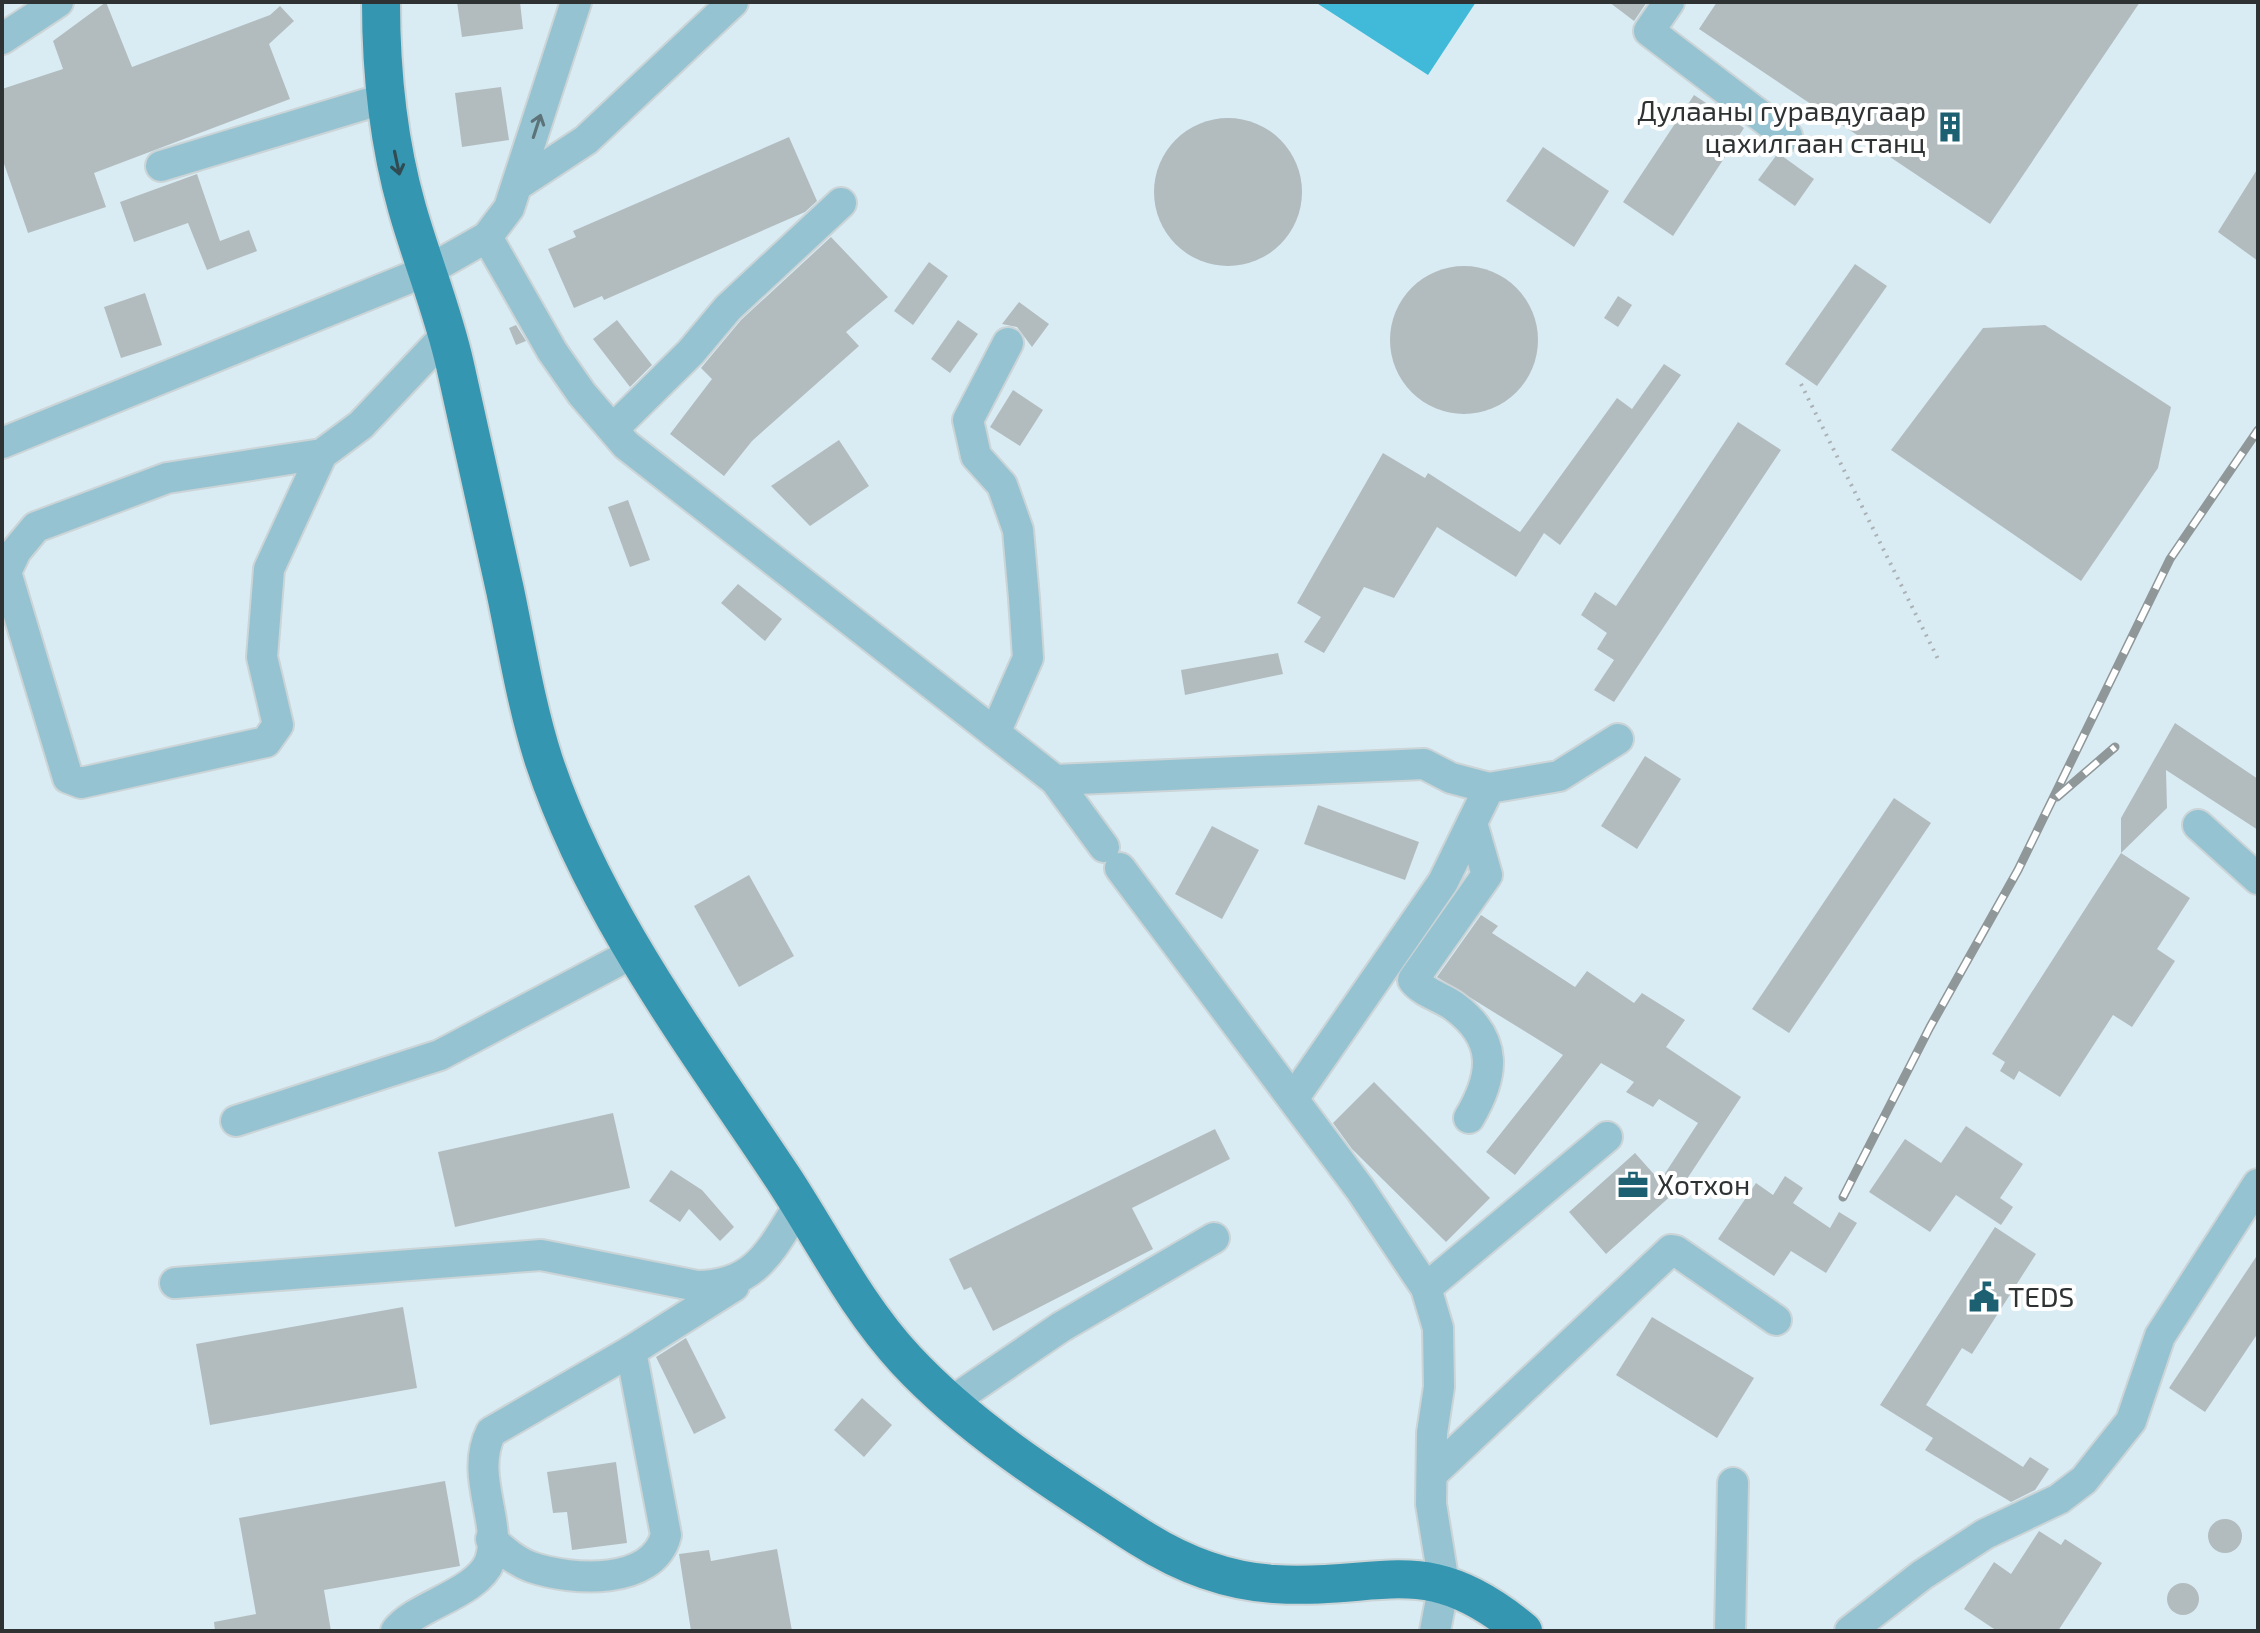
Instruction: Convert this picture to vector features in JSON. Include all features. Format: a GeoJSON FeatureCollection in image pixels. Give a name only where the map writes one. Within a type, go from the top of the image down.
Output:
{"type":"FeatureCollection","features":[{"type":"Feature","properties":{"kind":"main road"},"geometry":{"type":"LineString","coordinates":[[381,2],[386,98],[404,198],[448,333],[525,689],[545,764],[578,846],[635,952],[880,1328],[905,1359],[951,1402],[1027,1462],[1145,1541],[1216,1575],[1274,1584],[1407,1578],[1444,1584],[1479,1598],[1523,1631]]}},
{"type":"Feature","properties":{"kind":"street"},"geometry":{"type":"LineString","coordinates":[[2,39],[58,2]]}},
{"type":"Feature","properties":{"kind":"street"},"geometry":{"type":"LineString","coordinates":[[2,443],[429,270],[487,237],[503,217],[519,184],[576,2]]}},
{"type":"Feature","properties":{"kind":"street"},"geometry":{"type":"LineString","coordinates":[[519,184],[586,140],[733,2]]}},
{"type":"Feature","properties":{"kind":"street"},"geometry":{"type":"LineString","coordinates":[[1669,2],[1649,31],[1787,136]]}},
{"type":"Feature","properties":{"kind":"street"},"geometry":{"type":"LineString","coordinates":[[161,166],[386,98]]}},
{"type":"Feature","properties":{"kind":"street"},"geometry":{"type":"LineString","coordinates":[[613,429],[691,352],[728,308],[841,203]]}},
{"type":"Feature","properties":{"kind":"street"},"geometry":{"type":"LineString","coordinates":[[487,237],[552,351],[582,394],[626,445],[1055,780],[1360,1189],[1426,1288],[1438,1328],[1439,1387],[1432,1433],[1431,1504],[1444,1584],[1435,1631]]}},
{"type":"Feature","properties":{"kind":"street"},"geometry":{"type":"LineString","coordinates":[[322,454],[269,569],[262,657],[278,725],[266,742],[81,783],[68,778],[6,572],[16,551],[36,527],[167,478],[322,454],[361,425],[448,333]]}},
{"type":"Feature","properties":{"kind":"street"},"geometry":{"type":"LineString","coordinates":[[995,733],[1028,658],[1024,598],[1018,530],[1002,485],[976,456],[968,420],[1008,343]]}},
{"type":"Feature","properties":{"kind":"street"},"geometry":{"type":"LineString","coordinates":[[1055,780],[1424,764],[1451,778],[1489,788],[1559,776],[1618,739]]}},
{"type":"Feature","properties":{"kind":"street"},"geometry":{"type":"LineString","coordinates":[[1293,1099],[1443,882],[1489,788]]}},
{"type":"Feature","properties":{"kind":"street"},"geometry":{"type":"LineString","coordinates":[[1469,1118],[1486,1089],[1488,1053],[1472,1023],[1413,980],[1487,875],[1472,823]]}},
{"type":"Feature","properties":{"kind":"street"},"geometry":{"type":"LineString","coordinates":[[2198,825],[2258,879]]}},
{"type":"Feature","properties":{"kind":"street"},"geometry":{"type":"LineString","coordinates":[[236,1121],[440,1055],[635,952]]}},
{"type":"Feature","properties":{"kind":"street"},"geometry":{"type":"LineString","coordinates":[[1426,1288],[1607,1137]]}},
{"type":"Feature","properties":{"kind":"street"},"geometry":{"type":"LineString","coordinates":[[1850,1631],[1922,1575],[1985,1534],[2059,1499],[2084,1480],[2131,1421],[2160,1336],[2258,1184]]}},
{"type":"Feature","properties":{"kind":"street"},"geometry":{"type":"LineString","coordinates":[[396,1631],[431,1618],[478,1576],[490,1561],[491,1539],[482,1467],[483,1447],[491,1432],[631,1351],[740,1280],[771,1249],[800,1204]]}},
{"type":"Feature","properties":{"kind":"street"},"geometry":{"type":"LineString","coordinates":[[951,1402],[1061,1327],[1214,1238]]}},
{"type":"Feature","properties":{"kind":"street"},"geometry":{"type":"LineString","coordinates":[[1432,1474],[1671,1250],[1776,1320]]}},
{"type":"Feature","properties":{"kind":"street"},"geometry":{"type":"LineString","coordinates":[[175,1283],[541,1255],[697,1286],[740,1280]]}},
{"type":"Feature","properties":{"kind":"street"},"geometry":{"type":"LineString","coordinates":[[491,1539],[511,1557],[530,1567],[570,1576],[632,1571],[651,1562],[662,1552],[666,1535],[631,1351]]}},
{"type":"Feature","properties":{"kind":"street"},"geometry":{"type":"LineString","coordinates":[[1730,1631],[1733,1483]]}},
{"type":"Feature","properties":{"kind":"path"},"geometry":{"type":"LineString","coordinates":[[1801,384],[1938,659]]}},
{"type":"Feature","properties":{"kind":"shaded area"},"geometry":{"type":"Polygon","coordinates":[[[2,2],[2258,2],[2258,1631],[2,1631],[2,2]]]}},
{"type":"Feature","properties":{"kind":"water"},"geometry":{"type":"Polygon","coordinates":[[[1315,2],[1476,2],[1428,75],[1315,2]]]}},
{"type":"Feature","properties":{"kind":"building"},"geometry":{"type":"Polygon","coordinates":[[[106,2],[132,67],[270,15],[280,6],[294,21],[269,44],[290,99],[94,173],[106,207],[28,233],[2,158],[2,89],[63,69],[53,41],[106,2]]]}},
{"type":"Feature","properties":{"kind":"building"},"geometry":{"type":"Polygon","coordinates":[[[457,2],[520,2],[523,29],[462,37],[457,2]]]}},
{"type":"Feature","properties":{"kind":"building"},"geometry":{"type":"Polygon","coordinates":[[[1609,2],[1647,2],[1634,21],[1609,2]]]}},
{"type":"Feature","properties":{"kind":"building","name":"Дулааны гуравдугаар цахилгаан станц"},"geometry":{"type":"Polygon","coordinates":[[[1717,2],[2140,2],[1990,224],[1699,29],[1717,2]]]}},
{"type":"Feature","properties":{"kind":"building"},"geometry":{"type":"Polygon","coordinates":[[[501,87],[509,140],[462,147],[455,93],[501,87]]]}},
{"type":"Feature","properties":{"kind":"building"},"geometry":{"type":"Polygon","coordinates":[[[1694,95],[1744,128],[1673,236],[1623,202],[1694,95]]]}},
{"type":"Feature","properties":{"kind":"building"},"geometry":{"type":"Polygon","coordinates":[[[1228,118],[1256,123],[1281,139],[1297,164],[1302,192],[1297,220],[1281,245],[1256,261],[1228,266],[1200,261],[1175,245],[1159,220],[1154,192],[1159,164],[1175,139],[1200,123],[1228,118]]]}},
{"type":"Feature","properties":{"kind":"building"},"geometry":{"type":"Polygon","coordinates":[[[789,137],[817,201],[805,212],[604,300],[602,296],[574,308],[548,249],[576,237],[573,231],[789,137]]]}},
{"type":"Feature","properties":{"kind":"building"},"geometry":{"type":"Polygon","coordinates":[[[1543,147],[1609,191],[1574,247],[1506,201],[1543,147]]]}},
{"type":"Feature","properties":{"kind":"building"},"geometry":{"type":"Polygon","coordinates":[[[1778,153],[1814,179],[1795,206],[1758,180],[1778,153]]]}},
{"type":"Feature","properties":{"kind":"building"},"geometry":{"type":"Polygon","coordinates":[[[2258,168],[2258,261],[2218,232],[2258,168]]]}},
{"type":"Feature","properties":{"kind":"building"},"geometry":{"type":"Polygon","coordinates":[[[197,174],[220,241],[249,230],[257,251],[207,270],[188,223],[134,242],[120,202],[197,174]]]}},
{"type":"Feature","properties":{"kind":"building"},"geometry":{"type":"Polygon","coordinates":[[[831,237],[888,297],[846,332],[859,346],[752,441],[724,476],[670,434],[712,379],[701,368],[741,320],[831,237]]]}},
{"type":"Feature","properties":{"kind":"building"},"geometry":{"type":"Polygon","coordinates":[[[929,262],[948,276],[913,325],[894,311],[929,262]]]}},
{"type":"Feature","properties":{"kind":"building"},"geometry":{"type":"Polygon","coordinates":[[[1855,264],[1887,286],[1817,386],[1785,364],[1855,264]]]}},
{"type":"Feature","properties":{"kind":"building"},"geometry":{"type":"Polygon","coordinates":[[[1464,266],[1492,271],[1516,288],[1533,312],[1538,340],[1533,368],[1516,392],[1492,409],[1464,414],[1436,409],[1412,392],[1395,368],[1390,340],[1395,312],[1412,288],[1436,271],[1464,266]]]}},
{"type":"Feature","properties":{"kind":"building"},"geometry":{"type":"Polygon","coordinates":[[[145,293],[162,345],[121,358],[104,307],[145,293]]]}},
{"type":"Feature","properties":{"kind":"building"},"geometry":{"type":"Polygon","coordinates":[[[1618,296],[1632,305],[1618,327],[1604,318],[1618,296]]]}},
{"type":"Feature","properties":{"kind":"building"},"geometry":{"type":"Polygon","coordinates":[[[1019,302],[1049,324],[1032,347],[1017,327],[1002,324],[1019,302]]]}},
{"type":"Feature","properties":{"kind":"building"},"geometry":{"type":"Polygon","coordinates":[[[617,320],[652,365],[630,387],[593,339],[617,320]]]}},
{"type":"Feature","properties":{"kind":"building"},"geometry":{"type":"Polygon","coordinates":[[[958,320],[978,334],[950,373],[931,359],[958,320]]]}},
{"type":"Feature","properties":{"kind":"building"},"geometry":{"type":"Polygon","coordinates":[[[516,325],[526,341],[516,345],[509,328],[516,325]]]}},
{"type":"Feature","properties":{"kind":"building"},"geometry":{"type":"Polygon","coordinates":[[[2045,325],[2171,407],[2158,468],[2081,581],[1891,450],[1983,328],[2045,325]]]}},
{"type":"Feature","properties":{"kind":"building"},"geometry":{"type":"Polygon","coordinates":[[[1664,364],[1681,375],[1560,545],[1544,533],[1516,577],[1437,527],[1394,598],[1364,587],[1324,653],[1304,642],[1321,617],[1297,603],[1383,453],[1425,478],[1428,473],[1520,532],[1617,398],[1632,409],[1664,364]]]}},
{"type":"Feature","properties":{"kind":"building"},"geometry":{"type":"Polygon","coordinates":[[[1013,390],[1043,410],[1020,446],[990,427],[1013,390]]]}},
{"type":"Feature","properties":{"kind":"building"},"geometry":{"type":"Polygon","coordinates":[[[1738,422],[1781,450],[1614,702],[1594,690],[1614,660],[1597,649],[1607,633],[1581,615],[1595,592],[1616,606],[1738,422]]]}},
{"type":"Feature","properties":{"kind":"building"},"geometry":{"type":"Polygon","coordinates":[[[839,440],[869,486],[810,526],[771,486],[839,440]]]}},
{"type":"Feature","properties":{"kind":"building"},"geometry":{"type":"Polygon","coordinates":[[[628,500],[650,560],[630,567],[608,507],[628,500]]]}},
{"type":"Feature","properties":{"kind":"building"},"geometry":{"type":"Polygon","coordinates":[[[738,584],[782,619],[765,641],[721,603],[738,584]]]}},
{"type":"Feature","properties":{"kind":"building"},"geometry":{"type":"Polygon","coordinates":[[[1278,653],[1283,674],[1185,695],[1181,670],[1278,653]]]}},
{"type":"Feature","properties":{"kind":"building"},"geometry":{"type":"Polygon","coordinates":[[[2175,723],[2258,779],[2258,830],[2166,770],[2167,808],[2121,853],[2121,818],[2175,723]]]}},
{"type":"Feature","properties":{"kind":"building"},"geometry":{"type":"Polygon","coordinates":[[[1645,756],[1681,779],[1637,849],[1601,826],[1645,756]]]}},
{"type":"Feature","properties":{"kind":"building"},"geometry":{"type":"Polygon","coordinates":[[[1894,798],[1931,823],[1789,1033],[1752,1009],[1894,798]]]}},
{"type":"Feature","properties":{"kind":"building"},"geometry":{"type":"Polygon","coordinates":[[[1318,805],[1419,842],[1405,880],[1304,844],[1318,805]]]}},
{"type":"Feature","properties":{"kind":"building"},"geometry":{"type":"Polygon","coordinates":[[[1212,826],[1259,850],[1222,919],[1175,894],[1212,826]]]}},
{"type":"Feature","properties":{"kind":"building"},"geometry":{"type":"Polygon","coordinates":[[[2121,853],[2190,898],[2157,949],[2175,961],[2132,1027],[2113,1015],[2060,1097],[2019,1071],[2014,1080],[2000,1071],[2005,1062],[1992,1054],[2121,853]]]}},
{"type":"Feature","properties":{"kind":"building"},"geometry":{"type":"Polygon","coordinates":[[[749,875],[794,956],[739,987],[694,906],[749,875]]]}},
{"type":"Feature","properties":{"kind":"building"},"geometry":{"type":"Polygon","coordinates":[[[1481,915],[1498,926],[1492,933],[1575,987],[1587,971],[1634,1003],[1642,993],[1685,1020],[1666,1047],[1741,1097],[1683,1185],[1606,1254],[1569,1212],[1635,1153],[1660,1181],[1698,1123],[1659,1099],[1653,1107],[1626,1092],[1634,1082],[1601,1063],[1515,1175],[1486,1152],[1563,1055],[1437,977],[1481,915]]]}},
{"type":"Feature","properties":{"kind":"building"},"geometry":{"type":"Polygon","coordinates":[[[1374,1082],[1490,1198],[1446,1242],[1352,1149],[1333,1123],[1374,1082]]]}},
{"type":"Feature","properties":{"kind":"building"},"geometry":{"type":"Polygon","coordinates":[[[613,1113],[630,1188],[455,1227],[438,1152],[613,1113]]]}},
{"type":"Feature","properties":{"kind":"building"},"geometry":{"type":"Polygon","coordinates":[[[1966,1126],[2023,1164],[2000,1198],[2013,1207],[2001,1225],[1956,1195],[1930,1232],[1869,1192],[1905,1139],[1941,1163],[1966,1126]]]}},
{"type":"Feature","properties":{"kind":"building"},"geometry":{"type":"Polygon","coordinates":[[[1215,1129],[1230,1159],[1132,1208],[1153,1249],[993,1331],[971,1287],[964,1290],[949,1259],[1215,1129]]]}},
{"type":"Feature","properties":{"kind":"building"},"geometry":{"type":"Polygon","coordinates":[[[671,1170],[702,1190],[734,1227],[720,1241],[689,1209],[680,1222],[649,1201],[671,1170]]]}},
{"type":"Feature","properties":{"kind":"building"},"geometry":{"type":"Polygon","coordinates":[[[1785,1176],[1803,1188],[1793,1203],[1830,1228],[1839,1212],[1857,1223],[1826,1273],[1791,1251],[1774,1276],[1718,1239],[1756,1183],[1773,1195],[1785,1176]]]}},
{"type":"Feature","properties":{"kind":"building"},"geometry":{"type":"Polygon","coordinates":[[[1995,1227],[2036,1254],[1972,1354],[1962,1348],[1926,1405],[2023,1467],[2030,1457],[2049,1469],[2035,1490],[2011,1502],[1925,1450],[1933,1438],[1880,1405],[1995,1227]]]}},
{"type":"Feature","properties":{"kind":"building"},"geometry":{"type":"Polygon","coordinates":[[[2258,1254],[2258,1333],[2205,1412],[2169,1388],[2258,1254]]]}},
{"type":"Feature","properties":{"kind":"building"},"geometry":{"type":"Polygon","coordinates":[[[403,1307],[417,1388],[210,1425],[196,1344],[403,1307]]]}},
{"type":"Feature","properties":{"kind":"building"},"geometry":{"type":"Polygon","coordinates":[[[1652,1317],[1754,1378],[1717,1438],[1616,1375],[1652,1317]]]}},
{"type":"Feature","properties":{"kind":"building"},"geometry":{"type":"Polygon","coordinates":[[[686,1338],[726,1418],[694,1434],[656,1357],[686,1338]]]}},
{"type":"Feature","properties":{"kind":"building"},"geometry":{"type":"Polygon","coordinates":[[[862,1398],[892,1425],[864,1457],[834,1430],[862,1398]]]}},
{"type":"Feature","properties":{"kind":"building"},"geometry":{"type":"Polygon","coordinates":[[[616,1462],[627,1543],[572,1550],[567,1512],[553,1513],[547,1472],[616,1462]]]}},
{"type":"Feature","properties":{"kind":"building"},"geometry":{"type":"Polygon","coordinates":[[[445,1481],[460,1566],[324,1590],[331,1631],[215,1631],[214,1622],[256,1614],[239,1518],[445,1481]]]}},
{"type":"Feature","properties":{"kind":"building"},"geometry":{"type":"Polygon","coordinates":[[[2225,1519],[2237,1524],[2242,1536],[2237,1548],[2225,1553],[2213,1548],[2208,1536],[2213,1524],[2225,1519]]]}},
{"type":"Feature","properties":{"kind":"building"},"geometry":{"type":"Polygon","coordinates":[[[2039,1531],[2061,1545],[2065,1539],[2102,1563],[2058,1631],[1997,1631],[1964,1609],[1994,1562],[2011,1574],[2039,1531]]]}},
{"type":"Feature","properties":{"kind":"building"},"geometry":{"type":"Polygon","coordinates":[[[777,1549],[792,1631],[691,1631],[679,1554],[709,1550],[711,1561],[777,1549]]]}},
{"type":"Feature","properties":{"kind":"building"},"geometry":{"type":"Polygon","coordinates":[[[2183,1583],[2194,1588],[2199,1599],[2194,1610],[2183,1615],[2172,1610],[2167,1599],[2172,1588],[2183,1583]]]}},
{"type":"Feature","properties":{"kind":"railway"},"geometry":{"type":"LineString","coordinates":[[1843,1197],[1930,1027],[2018,870],[2170,559],[2258,430]]}},
{"type":"Feature","properties":{"kind":"railway"},"geometry":{"type":"LineString","coordinates":[[2057,797],[2115,747]]}},
{"type":"Feature","properties":{"kind":"place","name":"Дулааны гуравдугаар цахилгаан станц"},"geometry":{"type":"Point","coordinates":[1950,127]}},
{"type":"Feature","properties":{"kind":"place","name":"Хотхон"},"geometry":{"type":"Point","coordinates":[1633,1185]}},
{"type":"Feature","properties":{"kind":"place","name":"TEDS"},"geometry":{"type":"Point","coordinates":[1984,1297]}}]}
